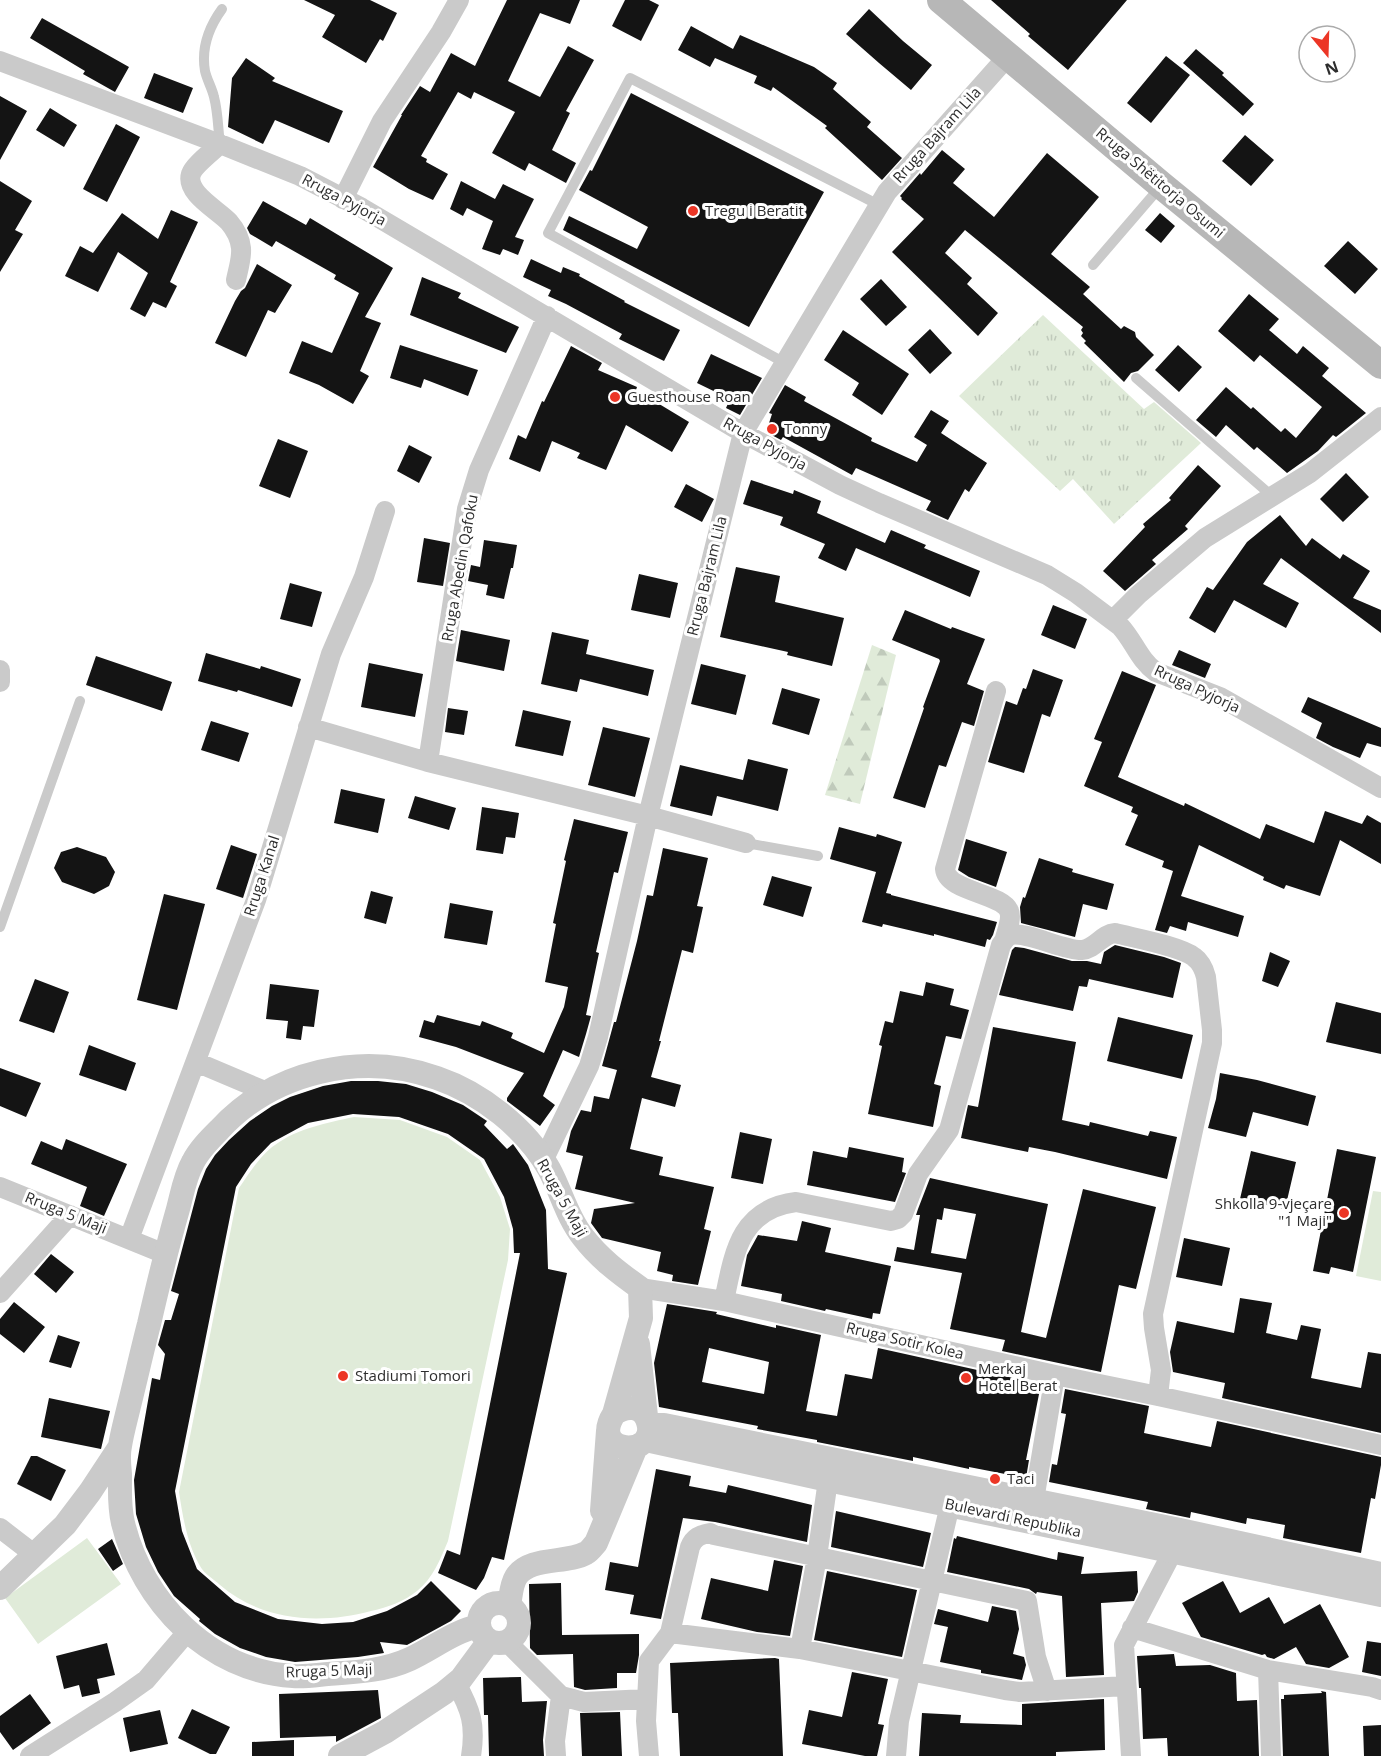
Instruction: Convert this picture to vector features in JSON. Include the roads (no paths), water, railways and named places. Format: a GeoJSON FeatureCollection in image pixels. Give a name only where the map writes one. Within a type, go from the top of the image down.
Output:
{"type":"FeatureCollection","features":[{"type":"Feature","properties":{"kind":"main road","name":"Rruga Shëtitorja Osumi"},"geometry":{"type":"LineString","coordinates":[[941,0],[1161,185],[1381,365]]}},
{"type":"Feature","properties":{"kind":"street"},"geometry":{"type":"LineString","coordinates":[[343,199],[381,121],[441,32],[459,0]]}},
{"type":"Feature","properties":{"kind":"street","name":"Rruga Bajram Lila"},"geometry":{"type":"LineString","coordinates":[[543,1161],[573,1102],[592,1057],[601,1026],[648,816],[743,433],[887,192],[1008,56]]}},
{"type":"Feature","properties":{"kind":"street","name":"Rruga Pyjorja"},"geometry":{"type":"LineString","coordinates":[[0,61],[300,176],[547,316],[743,433],[840,485],[1047,575],[1076,593],[1113,621],[1126,633],[1148,667],[1220,697],[1381,788]]}},
{"type":"Feature","properties":{"kind":"street"},"geometry":{"type":"LineString","coordinates":[[220,144],[193,170],[190,176],[195,192],[229,222],[238,237],[241,248],[236,280]]}},
{"type":"Feature","properties":{"kind":"street","name":"Rruga Abedin Qafoku"},"geometry":{"type":"LineString","coordinates":[[428,762],[467,509],[479,470],[547,316]]}},
{"type":"Feature","properties":{"kind":"street"},"geometry":{"type":"LineString","coordinates":[[1113,621],[1138,595],[1205,538],[1310,473],[1381,417]]}},
{"type":"Feature","properties":{"kind":"street","name":"Rruga Kanal"},"geometry":{"type":"LineString","coordinates":[[129,1239],[256,900],[331,654],[364,577],[385,511]]}},
{"type":"Feature","properties":{"kind":"street"},"geometry":{"type":"LineString","coordinates":[[0,670],[0,682]]}},
{"type":"Feature","properties":{"kind":"street"},"geometry":{"type":"LineString","coordinates":[[724,1301],[739,1241],[758,1217],[782,1204],[796,1202],[891,1221],[898,1219],[903,1214],[918,1174],[949,1130],[1001,945],[1005,938],[1010,913],[1008,907],[956,884],[945,874],[996,691]]}},
{"type":"Feature","properties":{"kind":"street"},"geometry":{"type":"LineString","coordinates":[[308,727],[428,762],[648,816],[746,843]]}},
{"type":"Feature","properties":{"kind":"street"},"geometry":{"type":"LineString","coordinates":[[1005,938],[1017,934],[1080,950],[1096,944],[1109,933],[1115,933],[1188,954],[1200,962],[1204,970],[1212,1043],[1153,1314],[1161,1370],[1158,1396]]}},
{"type":"Feature","properties":{"kind":"street"},"geometry":{"type":"LineString","coordinates":[[196,1062],[267,1092]]}},
{"type":"Feature","properties":{"kind":"street","name":"Rruga 5 Maji"},"geometry":{"type":"LineString","coordinates":[[492,1636],[467,1629],[406,1661],[387,1668],[293,1676],[264,1671],[216,1651],[173,1618],[155,1596],[141,1572],[123,1522],[120,1502],[119,1448],[165,1254],[191,1164],[207,1142],[240,1109],[290,1081],[332,1069],[353,1066],[380,1066],[415,1071],[458,1086],[501,1113],[548,1168],[571,1219],[582,1236],[608,1263],[640,1288]]}},
{"type":"Feature","properties":{"kind":"street","name":"Rruga 5 Maji"},"geometry":{"type":"LineString","coordinates":[[0,1187],[165,1254]]}},
{"type":"Feature","properties":{"kind":"street"},"geometry":{"type":"LineString","coordinates":[[0,1293],[70,1215]]}},
{"type":"Feature","properties":{"kind":"street"},"geometry":{"type":"LineString","coordinates":[[600,1534],[611,1422],[641,1318],[640,1288]]}},
{"type":"Feature","properties":{"kind":"street","name":"Rruga Sotir Kolea"},"geometry":{"type":"LineString","coordinates":[[640,1288],[724,1301],[1381,1445]]}},
{"type":"Feature","properties":{"kind":"street"},"geometry":{"type":"LineString","coordinates":[[509,1605],[516,1576],[529,1567],[544,1562],[575,1557],[587,1552],[596,1543],[644,1432],[637,1330]]}},
{"type":"Feature","properties":{"kind":"street"},"geometry":{"type":"LineString","coordinates":[[1034,1500],[1055,1375]]}},
{"type":"Feature","properties":{"kind":"street"},"geometry":{"type":"LineString","coordinates":[[631,1407],[639,1410],[644,1432],[627,1449],[618,1446],[611,1439],[611,1422],[622,1408],[631,1407]]}},
{"type":"Feature","properties":{"kind":"street","name":"Bulevardi Republika"},"geometry":{"type":"LineString","coordinates":[[644,1432],[664,1425],[1034,1500],[1381,1574]]}},
{"type":"Feature","properties":{"kind":"street","name":"Bulevardi Republika"},"geometry":{"type":"LineString","coordinates":[[644,1432],[828,1480],[1381,1595]]}},
{"type":"Feature","properties":{"kind":"street"},"geometry":{"type":"LineString","coordinates":[[0,1588],[64,1525],[90,1492],[119,1448]]}},
{"type":"Feature","properties":{"kind":"street"},"geometry":{"type":"LineString","coordinates":[[800,1649],[828,1480]]}},
{"type":"Feature","properties":{"kind":"street"},"geometry":{"type":"LineString","coordinates":[[896,1756],[899,1721],[950,1505]]}},
{"type":"Feature","properties":{"kind":"street"},"geometry":{"type":"LineString","coordinates":[[0,1528],[34,1555]]}},
{"type":"Feature","properties":{"kind":"street"},"geometry":{"type":"LineString","coordinates":[[649,1756],[646,1720],[649,1660],[670,1633],[690,1547],[693,1540],[701,1534],[711,1533],[1027,1601],[1036,1658],[1047,1691]]}},
{"type":"Feature","properties":{"kind":"street"},"geometry":{"type":"LineString","coordinates":[[1131,1756],[1124,1645],[1173,1551]]}},
{"type":"Feature","properties":{"kind":"street"},"geometry":{"type":"LineString","coordinates":[[492,1636],[515,1637],[520,1619],[509,1605],[492,1604],[484,1609],[480,1617],[492,1636],[561,1696],[584,1702],[647,1699]]}},
{"type":"Feature","properties":{"kind":"street"},"geometry":{"type":"LineString","coordinates":[[1132,1628],[1268,1670],[1381,1690]]}},
{"type":"Feature","properties":{"kind":"street"},"geometry":{"type":"LineString","coordinates":[[30,1756],[116,1702],[146,1680],[188,1631]]}},
{"type":"Feature","properties":{"kind":"street"},"geometry":{"type":"LineString","coordinates":[[670,1633],[800,1649],[1020,1692],[1126,1686]]}},
{"type":"Feature","properties":{"kind":"street"},"geometry":{"type":"LineString","coordinates":[[340,1756],[385,1732],[444,1693],[473,1665],[492,1636]]}},
{"type":"Feature","properties":{"kind":"street"},"geometry":{"type":"LineString","coordinates":[[1268,1670],[1271,1756]]}},
{"type":"Feature","properties":{"kind":"street"},"geometry":{"type":"LineString","coordinates":[[456,1683],[471,1715],[474,1736],[471,1756]]}},
{"type":"Feature","properties":{"kind":"street"},"geometry":{"type":"LineString","coordinates":[[555,1756],[561,1696]]}},
{"type":"Feature","properties":{"kind":"lane"},"geometry":{"type":"LineString","coordinates":[[220,144],[215,100],[205,72],[204,45],[214,20],[222,9]]}},
{"type":"Feature","properties":{"kind":"lane"},"geometry":{"type":"LineString","coordinates":[[786,363],[548,234],[630,78],[879,206]]}},
{"type":"Feature","properties":{"kind":"lane"},"geometry":{"type":"LineString","coordinates":[[1093,266],[1161,185]]}},
{"type":"Feature","properties":{"kind":"lane"},"geometry":{"type":"LineString","coordinates":[[1136,378],[1272,496]]}},
{"type":"Feature","properties":{"kind":"lane"},"geometry":{"type":"LineString","coordinates":[[0,927],[80,701]]}},
{"type":"Feature","properties":{"kind":"lane"},"geometry":{"type":"LineString","coordinates":[[746,843],[818,856]]}},
{"type":"Feature","properties":{"kind":"place","name":"Tregu i Beratit"},"geometry":{"type":"Point","coordinates":[693,211]}},
{"type":"Feature","properties":{"kind":"place","name":"Guesthouse Roan"},"geometry":{"type":"Point","coordinates":[615,397]}},
{"type":"Feature","properties":{"kind":"place","name":"Tonny"},"geometry":{"type":"Point","coordinates":[772,429]}},
{"type":"Feature","properties":{"kind":"place","name":"Shkolla 9-vjeçare \"1 Maji\""},"geometry":{"type":"Point","coordinates":[1344,1213]}},
{"type":"Feature","properties":{"kind":"place","name":"Stadiumi Tomori"},"geometry":{"type":"Point","coordinates":[343,1376]}},
{"type":"Feature","properties":{"kind":"place","name":"Merkaj Hotel Berat"},"geometry":{"type":"Point","coordinates":[966,1378]}},
{"type":"Feature","properties":{"kind":"place","name":"Taci"},"geometry":{"type":"Point","coordinates":[995,1479]}}]}
